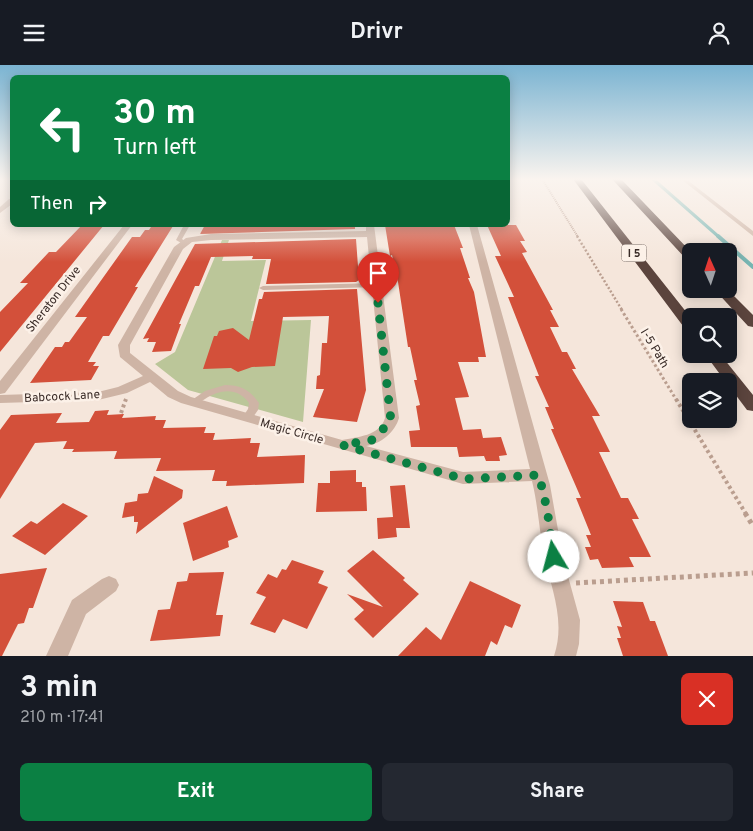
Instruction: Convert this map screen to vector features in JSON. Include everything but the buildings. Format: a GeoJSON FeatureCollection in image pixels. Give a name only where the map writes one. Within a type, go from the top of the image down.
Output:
{"type":"FeatureCollection","features":[{"type":"Feature","properties":{"kind":"highway","name":"I 5"},"geometry":{"type":"LineString","coordinates":[[598,207],[682,315]]}},
{"type":"Feature","properties":{"kind":"highway"},"geometry":{"type":"LineString","coordinates":[[642,207],[682,249]]}},
{"type":"Feature","properties":{"kind":"highway"},"geometry":{"type":"LineString","coordinates":[[729,298],[753,323]]}},
{"type":"Feature","properties":{"kind":"highway"},"geometry":{"type":"LineString","coordinates":[[719,363],[753,407]]}},
{"type":"Feature","properties":{"kind":"street","name":"Sheraton Drive"},"geometry":{"type":"LineString","coordinates":[[0,390],[126,227]]}},
{"type":"Feature","properties":{"kind":"street"},"geometry":{"type":"LineString","coordinates":[[474,227],[539,475],[570,632],[565,656]]}},
{"type":"Feature","properties":{"kind":"street"},"geometry":{"type":"LineString","coordinates":[[184,242],[204,237],[370,229]]}},
{"type":"Feature","properties":{"kind":"street","name":"Magic Circle"},"geometry":{"type":"LineString","coordinates":[[184,242],[179,247],[124,345],[124,354],[173,394],[247,418],[342,445],[372,440],[391,421],[370,229]]}},
{"type":"Feature","properties":{"kind":"street","name":"Babcock Lane"},"geometry":{"type":"LineString","coordinates":[[0,399],[104,395],[122,390],[151,377]]}},
{"type":"Feature","properties":{"kind":"street"},"geometry":{"type":"LineString","coordinates":[[342,445],[464,479],[539,475]]}},
{"type":"Feature","properties":{"kind":"street"},"geometry":{"type":"LineString","coordinates":[[57,656],[79,607],[109,585]]}},
{"type":"Feature","properties":{"kind":"lane"},"geometry":{"type":"LineString","coordinates":[[718,207],[753,234]]}},
{"type":"Feature","properties":{"kind":"lane"},"geometry":{"type":"LineString","coordinates":[[184,242],[179,240],[186,227]]}},
{"type":"Feature","properties":{"kind":"lane"},"geometry":{"type":"LineString","coordinates":[[263,287],[376,285]]}},
{"type":"Feature","properties":{"kind":"lane"},"geometry":{"type":"LineString","coordinates":[[194,402],[212,390],[225,388],[238,391],[249,396],[254,403],[253,410],[247,418]]}},
{"type":"Feature","properties":{"kind":"path","name":"I-5 Path"},"geometry":{"type":"LineString","coordinates":[[559,207],[753,526]]}},
{"type":"Feature","properties":{"kind":"path"},"geometry":{"type":"LineString","coordinates":[[121,413],[126,402],[124,394]]}},
{"type":"Feature","properties":{"kind":"path"},"geometry":{"type":"LineString","coordinates":[[560,580],[753,573]]}},
{"type":"Feature","properties":{"kind":"green space"},"geometry":{"type":"Polygon","coordinates":[[[222,240],[229,240],[222,261],[266,260],[251,321],[311,320],[303,422],[188,390],[155,364],[175,352],[222,240]]]}},
{"type":"Feature","properties":{"kind":"waterway"},"geometry":{"type":"LineString","coordinates":[[684,207],[719,237]]}},
{"type":"Feature","properties":{"kind":"waterway"},"geometry":{"type":"LineString","coordinates":[[718,236],[753,267]]}},
{"type":"Feature","properties":{"kind":"route"},"geometry":{"type":"LineString","coordinates":[[378,303],[392,418],[390,425],[367,443],[342,445],[444,475],[464,479],[539,475],[547,509],[554,557]]}}]}
